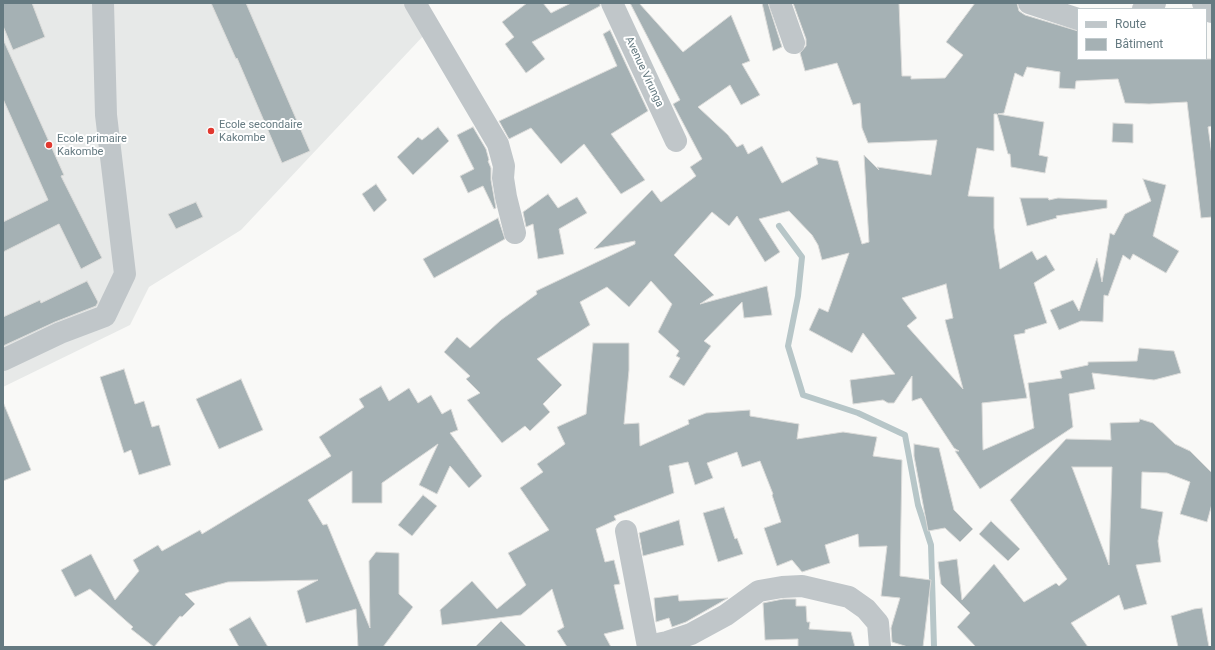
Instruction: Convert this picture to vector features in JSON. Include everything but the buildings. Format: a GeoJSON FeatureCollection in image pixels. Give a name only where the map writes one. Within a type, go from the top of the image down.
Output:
{"type":"FeatureCollection","features":[{"type":"Feature","properties":{"kind":"street"},"geometry":{"type":"LineString","coordinates":[[3,360],[60,333],[105,316],[125,274],[106,115],[102,3]]}},
{"type":"Feature","properties":{"kind":"street"},"geometry":{"type":"LineString","coordinates":[[415,3],[498,144],[504,166],[503,178],[506,197],[515,233]]}},
{"type":"Feature","properties":{"kind":"street","name":"Avenue Virunga"},"geometry":{"type":"LineString","coordinates":[[612,3],[676,141]]}},
{"type":"Feature","properties":{"kind":"street"},"geometry":{"type":"LineString","coordinates":[[780,3],[794,43]]}},
{"type":"Feature","properties":{"kind":"street"},"geometry":{"type":"LineString","coordinates":[[1028,3],[1077,19]]}},
{"type":"Feature","properties":{"kind":"street"},"geometry":{"type":"LineString","coordinates":[[1145,8],[1155,3]]}},
{"type":"Feature","properties":{"kind":"street"},"geometry":{"type":"LineString","coordinates":[[1203,3],[1212,12]]}},
{"type":"Feature","properties":{"kind":"street"},"geometry":{"type":"LineString","coordinates":[[626,531],[648,646],[691,634],[726,615],[759,591],[782,587],[802,586],[849,597],[866,609],[878,623],[880,647]]}},
{"type":"Feature","properties":{"kind":"shaded area","name":"Ecole secondaire Kakombe"},"geometry":{"type":"Polygon","coordinates":[[[3,3],[411,3],[426,33],[241,230],[149,287],[130,325],[3,387],[3,3]]]}},
{"type":"Feature","properties":{"kind":"waterway"},"geometry":{"type":"LineString","coordinates":[[779,226],[802,257],[798,296],[788,346],[803,395],[858,413],[905,435],[918,505],[931,545],[934,647]]}},
{"type":"Feature","properties":{"kind":"place","name":"Ecole secondaire Kakombe"},"geometry":{"type":"Point","coordinates":[211,131]}},
{"type":"Feature","properties":{"kind":"place","name":"Ecole primaire Kakombe"},"geometry":{"type":"Point","coordinates":[49,145]}}]}
